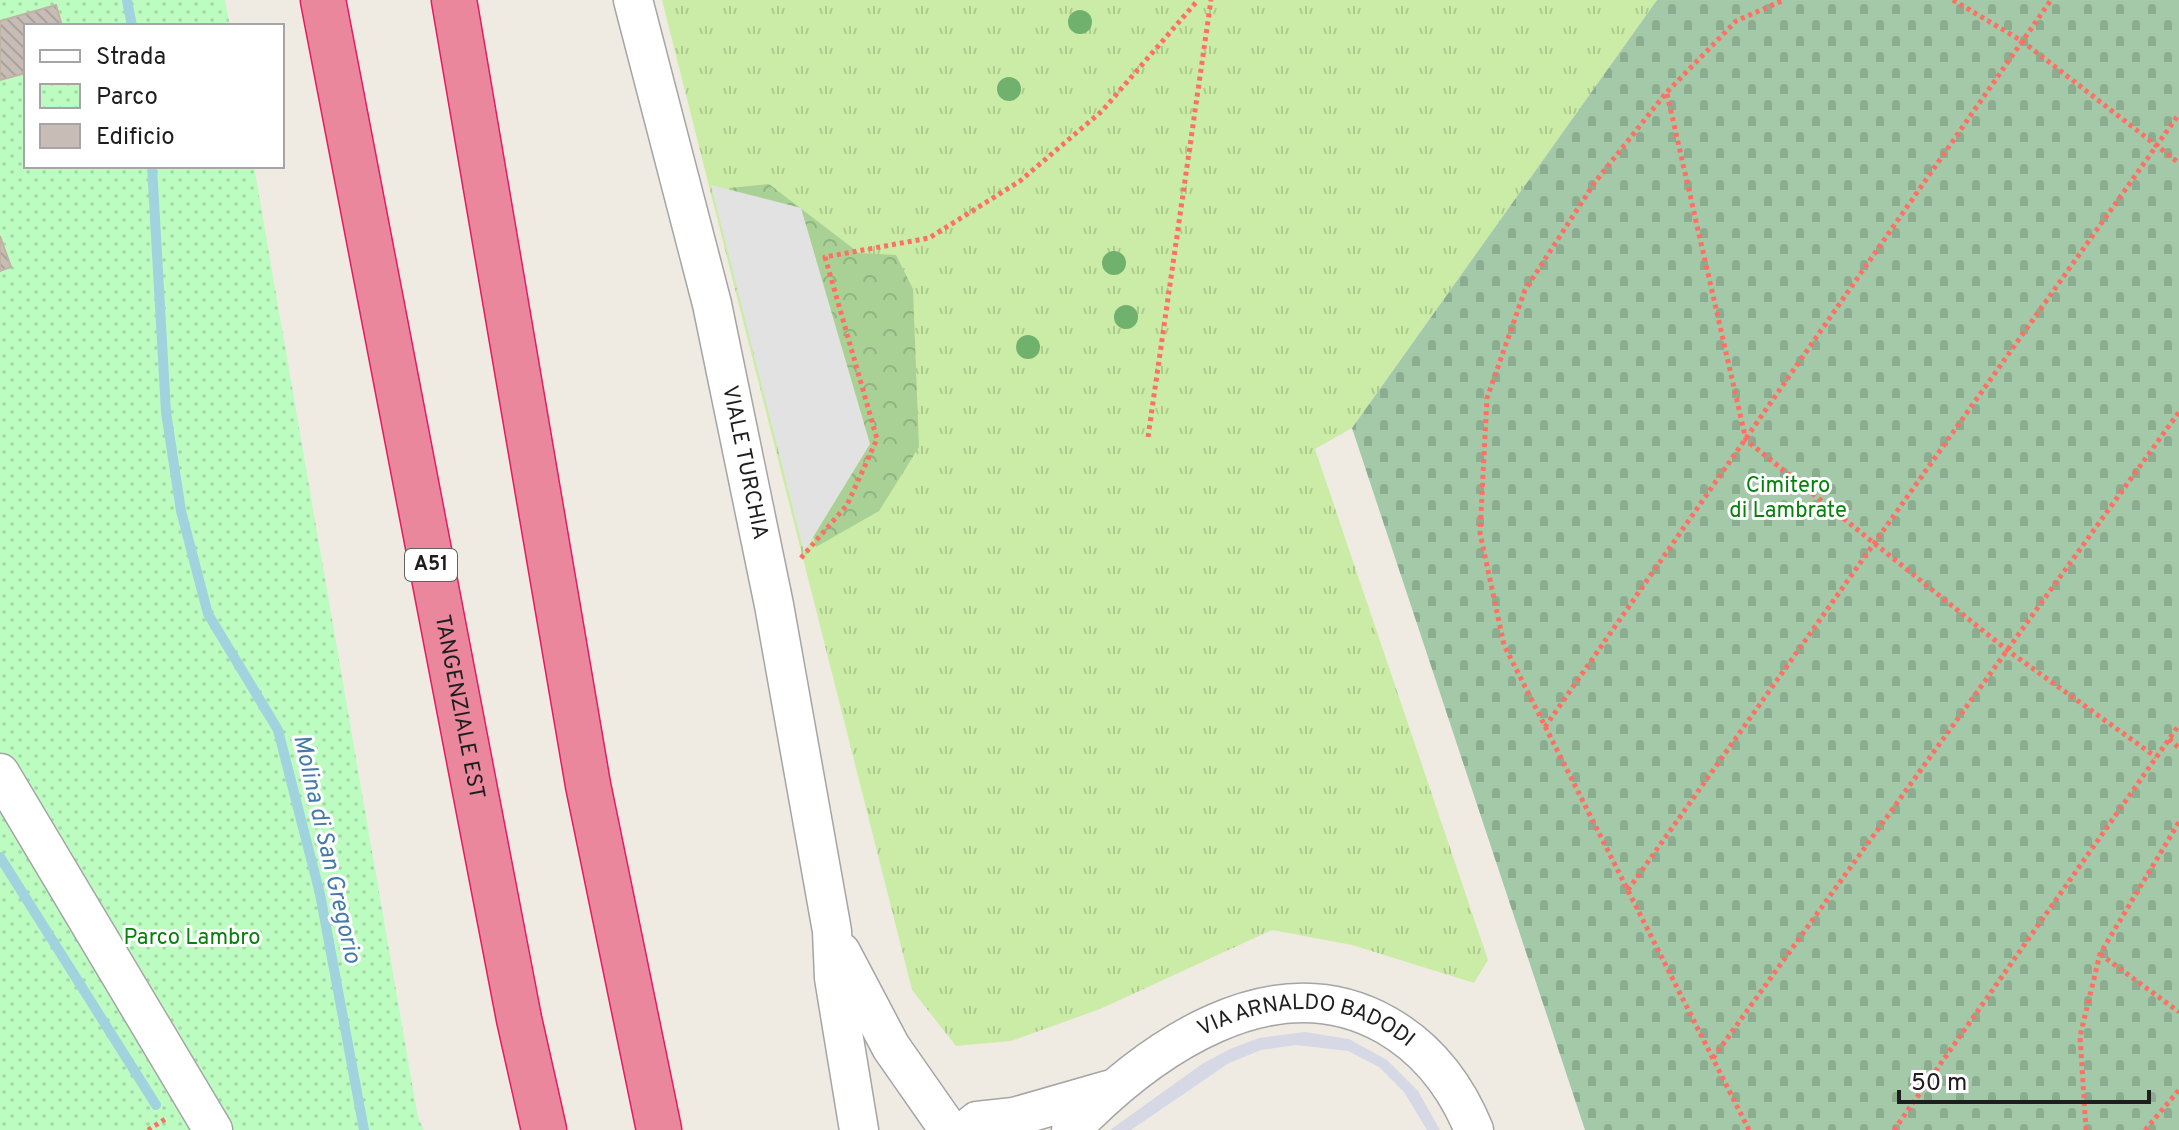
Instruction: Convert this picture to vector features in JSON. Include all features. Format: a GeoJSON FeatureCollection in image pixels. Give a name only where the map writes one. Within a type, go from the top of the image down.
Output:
{"type":"FeatureCollection","features":[{"type":"Feature","properties":{"kind":"highway","name":"TANGENZIALE EST"},"geometry":{"type":"LineString","coordinates":[[323,0],[519,1019],[544,1130]]}},
{"type":"Feature","properties":{"kind":"highway"},"geometry":{"type":"LineString","coordinates":[[454,0],[588,785],[659,1130]]}},
{"type":"Feature","properties":{"kind":"street","name":"VIALE TURCHIA"},"geometry":{"type":"LineString","coordinates":[[633,0],[712,304],[774,605],[832,931],[834,978],[859,1130]]}},
{"type":"Feature","properties":{"kind":"street"},"geometry":{"type":"LineString","coordinates":[[0,773],[213,1130]]}},
{"type":"Feature","properties":{"kind":"street","name":"VIALE TURCHIA"},"geometry":{"type":"LineString","coordinates":[[832,931],[855,984],[891,1047],[949,1130]]}},
{"type":"Feature","properties":{"kind":"street","name":"VIA ARNALDO BADODI"},"geometry":{"type":"LineString","coordinates":[[1071,1130],[1111,1089],[1226,1018],[1278,1003],[1314,1002],[1366,1015],[1417,1046],[1447,1080],[1474,1130]]}},
{"type":"Feature","properties":{"kind":"street","name":"VIA ARNALDO BADODI"},"geometry":{"type":"LineString","coordinates":[[966,1130],[977,1121],[1014,1117],[1111,1089]]}},
{"type":"Feature","properties":{"kind":"path"},"geometry":{"type":"LineString","coordinates":[[774,605],[787,572],[847,505],[877,439],[825,257],[929,238],[1020,181],[1102,111],[1198,0]]}},
{"type":"Feature","properties":{"kind":"path"},"geometry":{"type":"LineString","coordinates":[[1148,437],[1211,0]]}},
{"type":"Feature","properties":{"kind":"path"},"geometry":{"type":"LineString","coordinates":[[1749,1130],[1504,645],[1480,533],[1487,398],[1525,290],[1595,182],[1666,93],[1736,21],[1784,0]]}},
{"type":"Feature","properties":{"kind":"path"},"geometry":{"type":"LineString","coordinates":[[1953,0],[2022,41],[2179,163]]}},
{"type":"Feature","properties":{"kind":"path"},"geometry":{"type":"LineString","coordinates":[[1545,727],[2051,0]]}},
{"type":"Feature","properties":{"kind":"path"},"geometry":{"type":"LineString","coordinates":[[1666,93],[1746,440],[2007,650],[2156,757]]}},
{"type":"Feature","properties":{"kind":"path"},"geometry":{"type":"LineString","coordinates":[[1628,890],[2179,114]]}},
{"type":"Feature","properties":{"kind":"path"},"geometry":{"type":"LineString","coordinates":[[1713,1058],[2179,412]]}},
{"type":"Feature","properties":{"kind":"path"},"geometry":{"type":"LineString","coordinates":[[1894,1130],[2179,725]]}},
{"type":"Feature","properties":{"kind":"path"},"geometry":{"type":"LineString","coordinates":[[2169,739],[2179,748]]}},
{"type":"Feature","properties":{"kind":"path"},"geometry":{"type":"LineString","coordinates":[[2086,1130],[2080,1036],[2100,954],[2179,822]]}},
{"type":"Feature","properties":{"kind":"path"},"geometry":{"type":"LineString","coordinates":[[2100,954],[2179,1012]]}},
{"type":"Feature","properties":{"kind":"path"},"geometry":{"type":"LineString","coordinates":[[2145,1130],[2179,1090]]}},
{"type":"Feature","properties":{"kind":"green space","name":"Parco Lambro"},"geometry":{"type":"Polygon","coordinates":[[[0,0],[225,0],[230,24],[24,24],[24,168],[254,168],[418,1118],[424,1130],[0,1130],[0,0]]]}},
{"type":"Feature","properties":{"kind":"green space"},"geometry":{"type":"Polygon","coordinates":[[[662,0],[1657,0],[1352,428],[1315,449],[1488,960],[1474,983],[1352,945],[1272,930],[1100,1009],[1011,1041],[956,1046],[912,990],[662,0]]]}},
{"type":"Feature","properties":{"kind":"green space","name":"Cimitero di Lambrate"},"geometry":{"type":"Polygon","coordinates":[[[1657,0],[2179,0],[2179,1130],[1585,1130],[1352,428],[1657,0]]]}},
{"type":"Feature","properties":{"kind":"green space"},"geometry":{"type":"Polygon","coordinates":[[[769,184],[859,253],[896,255],[913,289],[919,447],[879,511],[816,547],[729,216],[729,188],[769,184]]]}},
{"type":"Feature","properties":{"kind":"shaded area"},"geometry":{"type":"Polygon","coordinates":[[[711,185],[801,208],[870,444],[804,552],[711,185]]]}},
{"type":"Feature","properties":{"kind":"shaded area"},"geometry":{"type":"Polygon","coordinates":[[[1305,1032],[1349,1039],[1387,1060],[1418,1091],[1440,1130],[1427,1130],[1404,1092],[1379,1067],[1348,1051],[1296,1045],[1261,1050],[1229,1063],[1131,1130],[1110,1130],[1202,1064],[1230,1049],[1259,1038],[1305,1032]]]}},
{"type":"Feature","properties":{"kind":"building"},"geometry":{"type":"Polygon","coordinates":[[[56,5],[61,24],[24,24],[24,74],[0,80],[0,21],[56,5]]]}},
{"type":"Feature","properties":{"kind":"building"},"geometry":{"type":"Polygon","coordinates":[[[0,236],[11,267],[0,271],[0,236]]]}},
{"type":"Feature","properties":{"kind":"waterway","name":"Molina di San Gregorio"},"geometry":{"type":"LineString","coordinates":[[127,0],[132,24]]}},
{"type":"Feature","properties":{"kind":"waterway","name":"Molina di San Gregorio"},"geometry":{"type":"LineString","coordinates":[[152,168],[166,412],[181,511],[208,614],[278,730],[320,894],[364,1130]]}},
{"type":"Feature","properties":{"kind":"waterway"},"geometry":{"type":"LineString","coordinates":[[0,857],[156,1105]]}}]}
